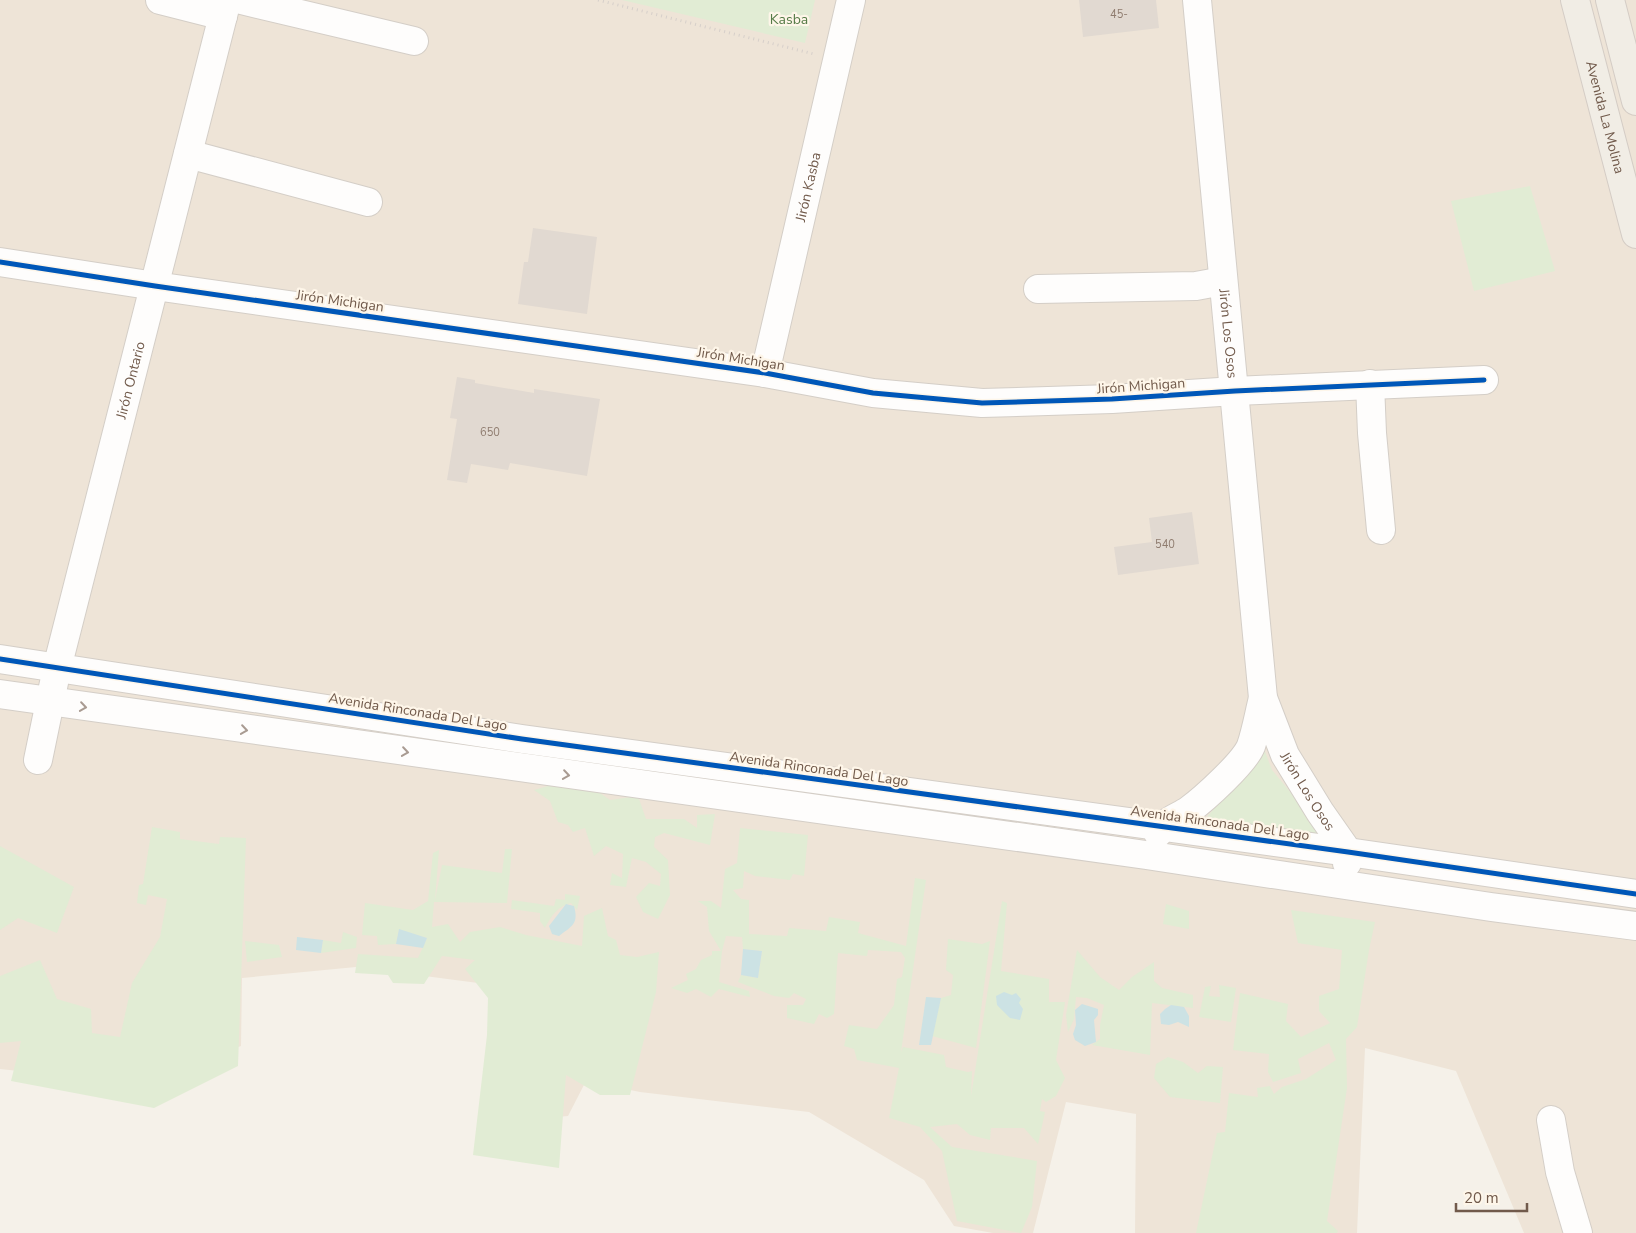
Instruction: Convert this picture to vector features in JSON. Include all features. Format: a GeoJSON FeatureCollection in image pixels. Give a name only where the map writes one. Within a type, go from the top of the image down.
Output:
{"type":"FeatureCollection","features":[{"type":"Feature","properties":{"kind":"main road","name":"Avenida La Molina"},"geometry":{"type":"LineString","coordinates":[[1575,0],[1636,234]]}},
{"type":"Feature","properties":{"kind":"main road"},"geometry":{"type":"LineString","coordinates":[[1610,0],[1636,100]]}},
{"type":"Feature","properties":{"kind":"street"},"geometry":{"type":"LineString","coordinates":[[160,0],[230,5],[414,41]]}},
{"type":"Feature","properties":{"kind":"street","name":"Jirón Kasba"},"geometry":{"type":"LineString","coordinates":[[765,373],[851,0]]}},
{"type":"Feature","properties":{"kind":"street","name":"Jirón Los Osos"},"geometry":{"type":"LineString","coordinates":[[1197,0],[1263,698],[1285,755],[1320,812],[1348,852]]}},
{"type":"Feature","properties":{"kind":"street","name":"Jirón Ontario"},"geometry":{"type":"LineString","coordinates":[[38,760],[57,668],[188,154],[230,5]]}},
{"type":"Feature","properties":{"kind":"street"},"geometry":{"type":"LineString","coordinates":[[188,154],[368,202]]}},
{"type":"Feature","properties":{"kind":"street","name":"Jirón Michigan"},"geometry":{"type":"LineString","coordinates":[[0,262],[765,373],[874,393],[982,403],[1112,400],[1235,391],[1484,380]]}},
{"type":"Feature","properties":{"kind":"street"},"geometry":{"type":"LineString","coordinates":[[1038,289],[1196,286],[1223,281]]}},
{"type":"Feature","properties":{"kind":"street"},"geometry":{"type":"LineString","coordinates":[[1370,384],[1372,433],[1381,530]]}},
{"type":"Feature","properties":{"kind":"street","name":"Avenida Rinconada Del Lago"},"geometry":{"type":"LineString","coordinates":[[0,659],[522,739],[1348,852],[1636,894]]}},
{"type":"Feature","properties":{"kind":"street"},"geometry":{"type":"LineString","coordinates":[[0,694],[1636,926]]}},
{"type":"Feature","properties":{"kind":"street","name":"Jirón Los Osos"},"geometry":{"type":"LineString","coordinates":[[1146,856],[1162,827],[1212,792],[1250,748],[1263,698]]}},
{"type":"Feature","properties":{"kind":"street"},"geometry":{"type":"LineString","coordinates":[[1344,884],[1348,852]]}},
{"type":"Feature","properties":{"kind":"street"},"geometry":{"type":"LineString","coordinates":[[1565,916],[1570,884]]}},
{"type":"Feature","properties":{"kind":"street"},"geometry":{"type":"LineString","coordinates":[[1551,1120],[1560,1172],[1578,1233]]}},
{"type":"Feature","properties":{"kind":"path"},"geometry":{"type":"LineString","coordinates":[[598,0],[837,60]]}},
{"type":"Feature","properties":{"kind":"shaded area"},"geometry":{"type":"Polygon","coordinates":[[[0,0],[1636,0],[1636,1233],[1524,1233],[1456,1071],[1365,1048],[1357,1233],[1135,1233],[1136,1114],[1066,1102],[1033,1233],[993,1233],[954,1226],[924,1180],[809,1112],[640,1092],[586,1081],[568,1116],[489,1123],[501,986],[356,967],[242,978],[241,1046],[139,1084],[0,1069],[0,0]]]}},
{"type":"Feature","properties":{"kind":"shaded area"},"geometry":{"type":"Polygon","coordinates":[[[566,904],[574,906],[575,921],[571,927],[559,936],[552,934],[549,926],[566,904]]]}},
{"type":"Feature","properties":{"kind":"shaded area"},"geometry":{"type":"Polygon","coordinates":[[[399,929],[427,938],[423,948],[396,944],[399,929]]]}},
{"type":"Feature","properties":{"kind":"shaded area"},"geometry":{"type":"Polygon","coordinates":[[[297,937],[323,940],[321,953],[296,950],[297,937]]]}},
{"type":"Feature","properties":{"kind":"shaded area"},"geometry":{"type":"Polygon","coordinates":[[[743,949],[762,951],[758,978],[741,975],[743,949]]]}},
{"type":"Feature","properties":{"kind":"shaded area"},"geometry":{"type":"Polygon","coordinates":[[[1004,992],[1012,995],[1016,993],[1021,999],[1019,1003],[1023,1009],[1020,1020],[1010,1018],[997,1005],[996,996],[1004,992]]]}},
{"type":"Feature","properties":{"kind":"shaded area"},"geometry":{"type":"Polygon","coordinates":[[[926,997],[941,998],[931,1045],[919,1045],[926,997]]]}},
{"type":"Feature","properties":{"kind":"shaded area"},"geometry":{"type":"Polygon","coordinates":[[[1082,1004],[1098,1009],[1098,1015],[1094,1020],[1096,1042],[1085,1046],[1075,1040],[1073,1034],[1076,1025],[1075,1010],[1082,1004]]]}},
{"type":"Feature","properties":{"kind":"shaded area"},"geometry":{"type":"Polygon","coordinates":[[[1171,1005],[1184,1007],[1189,1016],[1189,1027],[1178,1022],[1169,1025],[1161,1024],[1160,1014],[1171,1005]]]}},
{"type":"Feature","properties":{"kind":"green space","name":"Kasba"},"geometry":{"type":"Polygon","coordinates":[[[622,0],[815,0],[805,43],[622,0]]]}},
{"type":"Feature","properties":{"kind":"green space"},"geometry":{"type":"Polygon","coordinates":[[[1530,186],[1555,271],[1474,291],[1451,201],[1530,186]]]}},
{"type":"Feature","properties":{"kind":"green space"},"geometry":{"type":"Polygon","coordinates":[[[1264,749],[1272,770],[1330,840],[1202,823],[1264,749]]]}},
{"type":"Feature","properties":{"kind":"green space"},"geometry":{"type":"Polygon","coordinates":[[[548,786],[594,789],[610,800],[638,796],[646,819],[684,819],[697,828],[697,815],[715,814],[710,845],[664,833],[655,837],[654,847],[668,860],[670,895],[658,919],[643,912],[636,897],[649,883],[660,886],[661,874],[646,862],[632,858],[626,887],[610,885],[612,873],[622,878],[623,854],[606,846],[594,856],[585,828],[573,832],[568,825],[558,822],[550,801],[534,790],[548,786]]]}},
{"type":"Feature","properties":{"kind":"green space"},"geometry":{"type":"Polygon","coordinates":[[[152,827],[180,832],[180,839],[219,844],[220,837],[246,838],[238,1066],[154,1108],[11,1081],[21,1041],[0,1043],[0,976],[40,960],[57,999],[91,1009],[92,1033],[120,1037],[132,983],[160,937],[167,899],[148,895],[146,905],[137,903],[139,885],[143,884],[152,827]]]}},
{"type":"Feature","properties":{"kind":"green space"},"geometry":{"type":"Polygon","coordinates":[[[740,828],[808,835],[804,876],[793,874],[790,880],[755,876],[744,871],[743,888],[733,890],[741,899],[749,900],[749,934],[787,936],[789,928],[826,931],[829,917],[860,922],[858,933],[906,946],[915,878],[926,880],[901,1052],[903,1047],[944,1055],[946,1067],[968,1072],[972,1071],[971,1096],[1002,901],[1007,903],[1001,971],[1049,979],[1049,1002],[1065,1002],[1056,1060],[1065,1078],[1056,1096],[1046,1102],[1042,1099],[1040,1111],[1045,1112],[1038,1144],[1024,1128],[991,1128],[990,1140],[970,1135],[957,1124],[930,1127],[952,1147],[1037,1161],[1032,1207],[1021,1233],[957,1221],[942,1151],[920,1127],[889,1118],[899,1068],[857,1060],[854,1049],[844,1046],[849,1025],[877,1029],[894,1005],[897,979],[902,977],[905,958],[901,952],[868,950],[867,956],[838,953],[834,1014],[827,1018],[819,1014],[814,1024],[787,1018],[787,1005],[803,1005],[806,999],[794,993],[789,998],[774,996],[738,982],[741,975],[758,978],[762,951],[743,949],[742,937],[726,936],[722,951],[719,982],[749,991],[750,997],[719,989],[711,997],[696,989],[687,993],[671,988],[688,980],[686,974],[696,969],[701,960],[712,955],[712,951],[721,951],[709,931],[707,907],[698,901],[711,901],[721,908],[725,869],[737,863],[740,828]]]}},
{"type":"Feature","properties":{"kind":"green space"},"geometry":{"type":"Polygon","coordinates":[[[0,846],[74,887],[57,933],[18,918],[0,930],[0,846]]]}},
{"type":"Feature","properties":{"kind":"green space"},"geometry":{"type":"Polygon","coordinates":[[[505,849],[512,849],[507,903],[434,902],[432,927],[448,924],[460,942],[470,932],[500,927],[526,935],[582,946],[584,916],[602,908],[608,936],[616,940],[620,955],[637,957],[659,952],[656,992],[630,1095],[600,1095],[566,1075],[559,1168],[473,1155],[487,1035],[488,998],[465,969],[475,960],[442,956],[424,984],[393,983],[388,975],[355,973],[358,954],[418,958],[427,938],[399,930],[396,944],[378,945],[377,936],[362,935],[365,903],[413,910],[428,901],[433,853],[439,850],[435,900],[442,865],[502,873],[505,849]]]}},
{"type":"Feature","properties":{"kind":"green space"},"geometry":{"type":"Polygon","coordinates":[[[565,894],[580,896],[577,910],[571,903],[562,906],[552,916],[545,928],[540,921],[540,913],[511,909],[512,900],[554,906],[556,899],[565,900],[565,894]]]}},
{"type":"Feature","properties":{"kind":"green space"},"geometry":{"type":"Polygon","coordinates":[[[1166,904],[1189,911],[1189,929],[1163,924],[1166,904]]]}},
{"type":"Feature","properties":{"kind":"green space"},"geometry":{"type":"Polygon","coordinates":[[[1291,910],[1375,922],[1357,1027],[1346,1039],[1347,1088],[1327,1221],[1338,1231],[1337,1233],[1196,1233],[1217,1133],[1225,1132],[1229,1093],[1258,1097],[1257,1088],[1270,1086],[1274,1094],[1282,1087],[1306,1079],[1336,1060],[1329,1043],[1298,1059],[1301,1073],[1273,1082],[1268,1072],[1269,1054],[1233,1050],[1240,993],[1288,1004],[1286,1021],[1301,1037],[1330,1023],[1319,1011],[1319,996],[1339,989],[1342,950],[1298,943],[1291,910]]]}},
{"type":"Feature","properties":{"kind":"green space"},"geometry":{"type":"Polygon","coordinates":[[[343,932],[357,937],[356,948],[321,953],[323,940],[341,943],[343,932]]]}},
{"type":"Feature","properties":{"kind":"green space"},"geometry":{"type":"Polygon","coordinates":[[[948,939],[982,944],[990,941],[976,1048],[932,1036],[941,998],[951,995],[953,975],[946,970],[948,939]]]}},
{"type":"Feature","properties":{"kind":"green space"},"geometry":{"type":"Polygon","coordinates":[[[245,941],[279,945],[282,957],[247,962],[245,941]]]}},
{"type":"Feature","properties":{"kind":"green space"},"geometry":{"type":"Polygon","coordinates":[[[1077,950],[1100,977],[1119,990],[1132,977],[1154,962],[1154,981],[1162,988],[1193,995],[1193,1008],[1152,1003],[1150,1055],[1092,1045],[1100,1039],[1100,1025],[1104,1005],[1087,998],[1076,997],[1074,1019],[1068,1032],[1066,1015],[1077,950]]]}},
{"type":"Feature","properties":{"kind":"green space"},"geometry":{"type":"Polygon","coordinates":[[[1219,985],[1236,988],[1231,1022],[1199,1017],[1205,987],[1211,986],[1209,996],[1220,997],[1219,985]]]}},
{"type":"Feature","properties":{"kind":"green space"},"geometry":{"type":"Polygon","coordinates":[[[1168,1057],[1183,1062],[1198,1073],[1207,1066],[1223,1067],[1220,1103],[1170,1097],[1154,1078],[1156,1064],[1168,1057]]]}},
{"type":"Feature","properties":{"kind":"building"},"geometry":{"type":"Polygon","coordinates":[[[1079,0],[1156,0],[1159,28],[1083,37],[1079,0]]]}},
{"type":"Feature","properties":{"kind":"building"},"geometry":{"type":"Polygon","coordinates":[[[533,228],[597,237],[587,314],[518,304],[524,262],[528,262],[533,228]]]}},
{"type":"Feature","properties":{"kind":"building"},"geometry":{"type":"Polygon","coordinates":[[[457,377],[475,380],[475,383],[534,393],[534,389],[600,399],[587,476],[510,463],[508,470],[471,464],[467,483],[447,480],[457,419],[450,418],[457,377]]]}},
{"type":"Feature","properties":{"kind":"building"},"geometry":{"type":"Polygon","coordinates":[[[1192,512],[1199,564],[1118,575],[1114,547],[1152,542],[1149,518],[1192,512]]]}},
{"type":"Feature","properties":{"kind":"cycle path"},"geometry":{"type":"LineString","coordinates":[[0,262],[765,373],[873,393],[982,403],[1112,399],[1235,391],[1484,380]]}},
{"type":"Feature","properties":{"kind":"cycle path"},"geometry":{"type":"LineString","coordinates":[[0,659],[522,739],[1348,852],[1636,894]]}}]}
